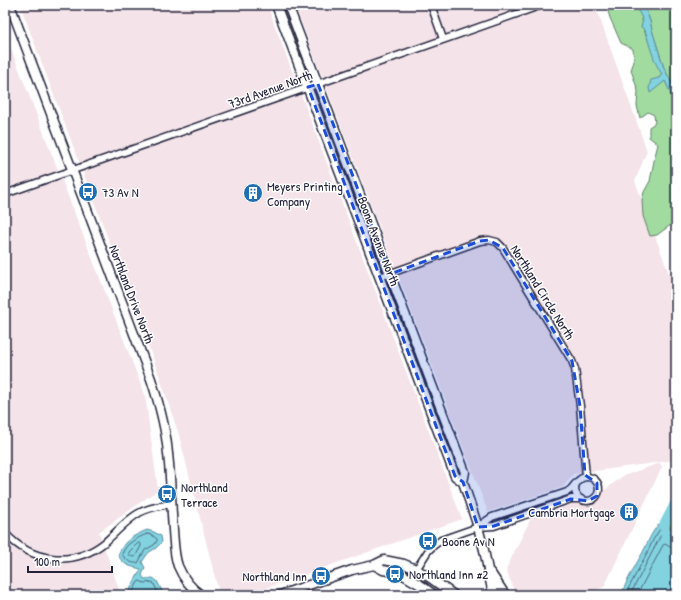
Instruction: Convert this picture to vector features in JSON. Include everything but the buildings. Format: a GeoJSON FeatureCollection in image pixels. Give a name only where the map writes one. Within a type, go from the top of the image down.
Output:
{"type":"FeatureCollection","features":[{"type":"Feature","properties":{"kind":"highway"},"geometry":{"type":"LineString","coordinates":[[489,574],[503,595]]}},
{"type":"Feature","properties":{"kind":"street","name":"Northland Drive North"},"geometry":{"type":"LineString","coordinates":[[10,5],[146,363],[159,403],[165,428],[168,453],[175,551],[178,567],[188,583],[201,595]]}},
{"type":"Feature","properties":{"kind":"street","name":"Boone Avenue North"},"geometry":{"type":"LineString","coordinates":[[276,5],[455,476],[464,482]]}},
{"type":"Feature","properties":{"kind":"street","name":"Boone Avenue North"},"geometry":{"type":"LineString","coordinates":[[288,5],[465,472],[464,482],[478,527],[493,595]]}},
{"type":"Feature","properties":{"kind":"street"},"geometry":{"type":"LineString","coordinates":[[431,5],[444,39]]}},
{"type":"Feature","properties":{"kind":"street","name":"73rd Avenue North"},"geometry":{"type":"LineString","coordinates":[[5,194],[542,5]]}},
{"type":"Feature","properties":{"kind":"street","name":"Northland Circle North"},"geometry":{"type":"LineString","coordinates":[[380,277],[480,241],[489,240],[498,242],[568,353],[575,369],[580,406],[586,477]]}},
{"type":"Feature","properties":{"kind":"street"},"geometry":{"type":"LineString","coordinates":[[410,579],[428,551],[436,543],[478,527],[492,518],[567,492],[580,478],[590,477],[596,481],[598,486],[599,491],[597,496],[590,500],[585,501],[571,499],[494,526],[478,527]]}},
{"type":"Feature","properties":{"kind":"street"},"geometry":{"type":"LineString","coordinates":[[575,484],[575,491],[580,500]]}},
{"type":"Feature","properties":{"kind":"street"},"geometry":{"type":"LineString","coordinates":[[5,533],[18,545],[40,556],[55,559],[76,557],[86,554],[105,542],[140,512],[151,507],[171,504]]}},
{"type":"Feature","properties":{"kind":"street"},"geometry":{"type":"LineString","coordinates":[[280,595],[346,572],[374,565],[384,560],[404,564],[416,569],[454,595]]}},
{"type":"Feature","properties":{"kind":"street"},"geometry":{"type":"LineString","coordinates":[[374,565],[383,570],[400,573],[434,595]]}},
{"type":"Feature","properties":{"kind":"highlighted area"},"geometry":{"type":"Polygon","coordinates":[[[318,84],[390,274],[480,241],[489,240],[503,248],[572,361],[580,406],[585,475],[597,483],[597,496],[588,501],[571,499],[494,526],[478,527],[463,482],[455,476],[308,87],[318,84]]]}},
{"type":"Feature","properties":{"kind":"shaded area"},"geometry":{"type":"Polygon","coordinates":[[[20,5],[267,5],[462,519],[246,595],[226,595],[219,593],[179,435],[157,369],[20,5]]]}},
{"type":"Feature","properties":{"kind":"shaded area"},"geometry":{"type":"Polygon","coordinates":[[[295,5],[595,5],[647,151],[635,181],[676,293],[676,460],[573,474],[563,487],[488,512],[295,5]]]}},
{"type":"Feature","properties":{"kind":"shaded area"},"geometry":{"type":"Polygon","coordinates":[[[5,33],[145,395],[158,490],[99,532],[121,595],[5,595],[5,33]]]}},
{"type":"Feature","properties":{"kind":"shaded area"},"geometry":{"type":"Polygon","coordinates":[[[660,463],[662,467],[604,587],[582,595],[516,595],[506,569],[530,520],[542,512],[569,503],[574,502],[586,505],[593,504],[597,501],[602,492],[623,476],[660,463]]]}},
{"type":"Feature","properties":{"kind":"green space"},"geometry":{"type":"Polygon","coordinates":[[[606,5],[619,5],[624,9],[627,5],[635,5],[641,15],[644,30],[662,74],[650,92],[665,81],[676,108],[676,223],[672,224],[657,235],[650,236],[643,216],[642,200],[644,192],[650,181],[658,144],[649,137],[649,127],[655,123],[654,115],[648,112],[640,118],[637,106],[638,91],[631,70],[634,61],[633,49],[621,43],[606,5]]]}},
{"type":"Feature","properties":{"kind":"green space"},"geometry":{"type":"Polygon","coordinates":[[[644,5],[676,5],[676,91],[664,68],[644,5]]]}},
{"type":"Feature","properties":{"kind":"green space"},"geometry":{"type":"Polygon","coordinates":[[[676,511],[676,534],[670,527],[669,521],[674,516],[676,511]]]}},
{"type":"Feature","properties":{"kind":"water"},"geometry":{"type":"Polygon","coordinates":[[[635,5],[644,5],[664,68],[676,91],[676,108],[665,81],[650,93],[649,88],[651,80],[659,78],[662,74],[654,59],[645,30],[641,27],[643,20],[635,5]]]}},
{"type":"Feature","properties":{"kind":"water"},"geometry":{"type":"Polygon","coordinates":[[[659,524],[669,527],[676,534],[676,595],[621,595],[628,578],[659,524]]]}},
{"type":"Feature","properties":{"kind":"water"},"geometry":{"type":"Polygon","coordinates":[[[147,530],[161,536],[162,542],[148,553],[142,562],[145,568],[142,575],[144,579],[153,578],[157,581],[164,595],[127,595],[141,569],[127,565],[118,555],[126,542],[137,534],[147,530]]]}},
{"type":"Feature","properties":{"kind":"waterway"},"geometry":{"type":"LineString","coordinates":[[666,538],[664,525],[676,502]]}},
{"type":"Feature","properties":{"kind":"place","name":"73 Av N"},"geometry":{"type":"Point","coordinates":[88,192]}},
{"type":"Feature","properties":{"kind":"place","name":"Meyers Printing Company"},"geometry":{"type":"Point","coordinates":[253,193]}},
{"type":"Feature","properties":{"kind":"place","name":"Northland Terrace"},"geometry":{"type":"Point","coordinates":[167,494]}},
{"type":"Feature","properties":{"kind":"place","name":"Cambria Mortgage"},"geometry":{"type":"Point","coordinates":[629,512]}},
{"type":"Feature","properties":{"kind":"place","name":"Boone Av N"},"geometry":{"type":"Point","coordinates":[428,541]}},
{"type":"Feature","properties":{"kind":"place","name":"Northland Inn #2"},"geometry":{"type":"Point","coordinates":[395,574]}},
{"type":"Feature","properties":{"kind":"place","name":"Northland Inn"},"geometry":{"type":"Point","coordinates":[321,576]}}]}
